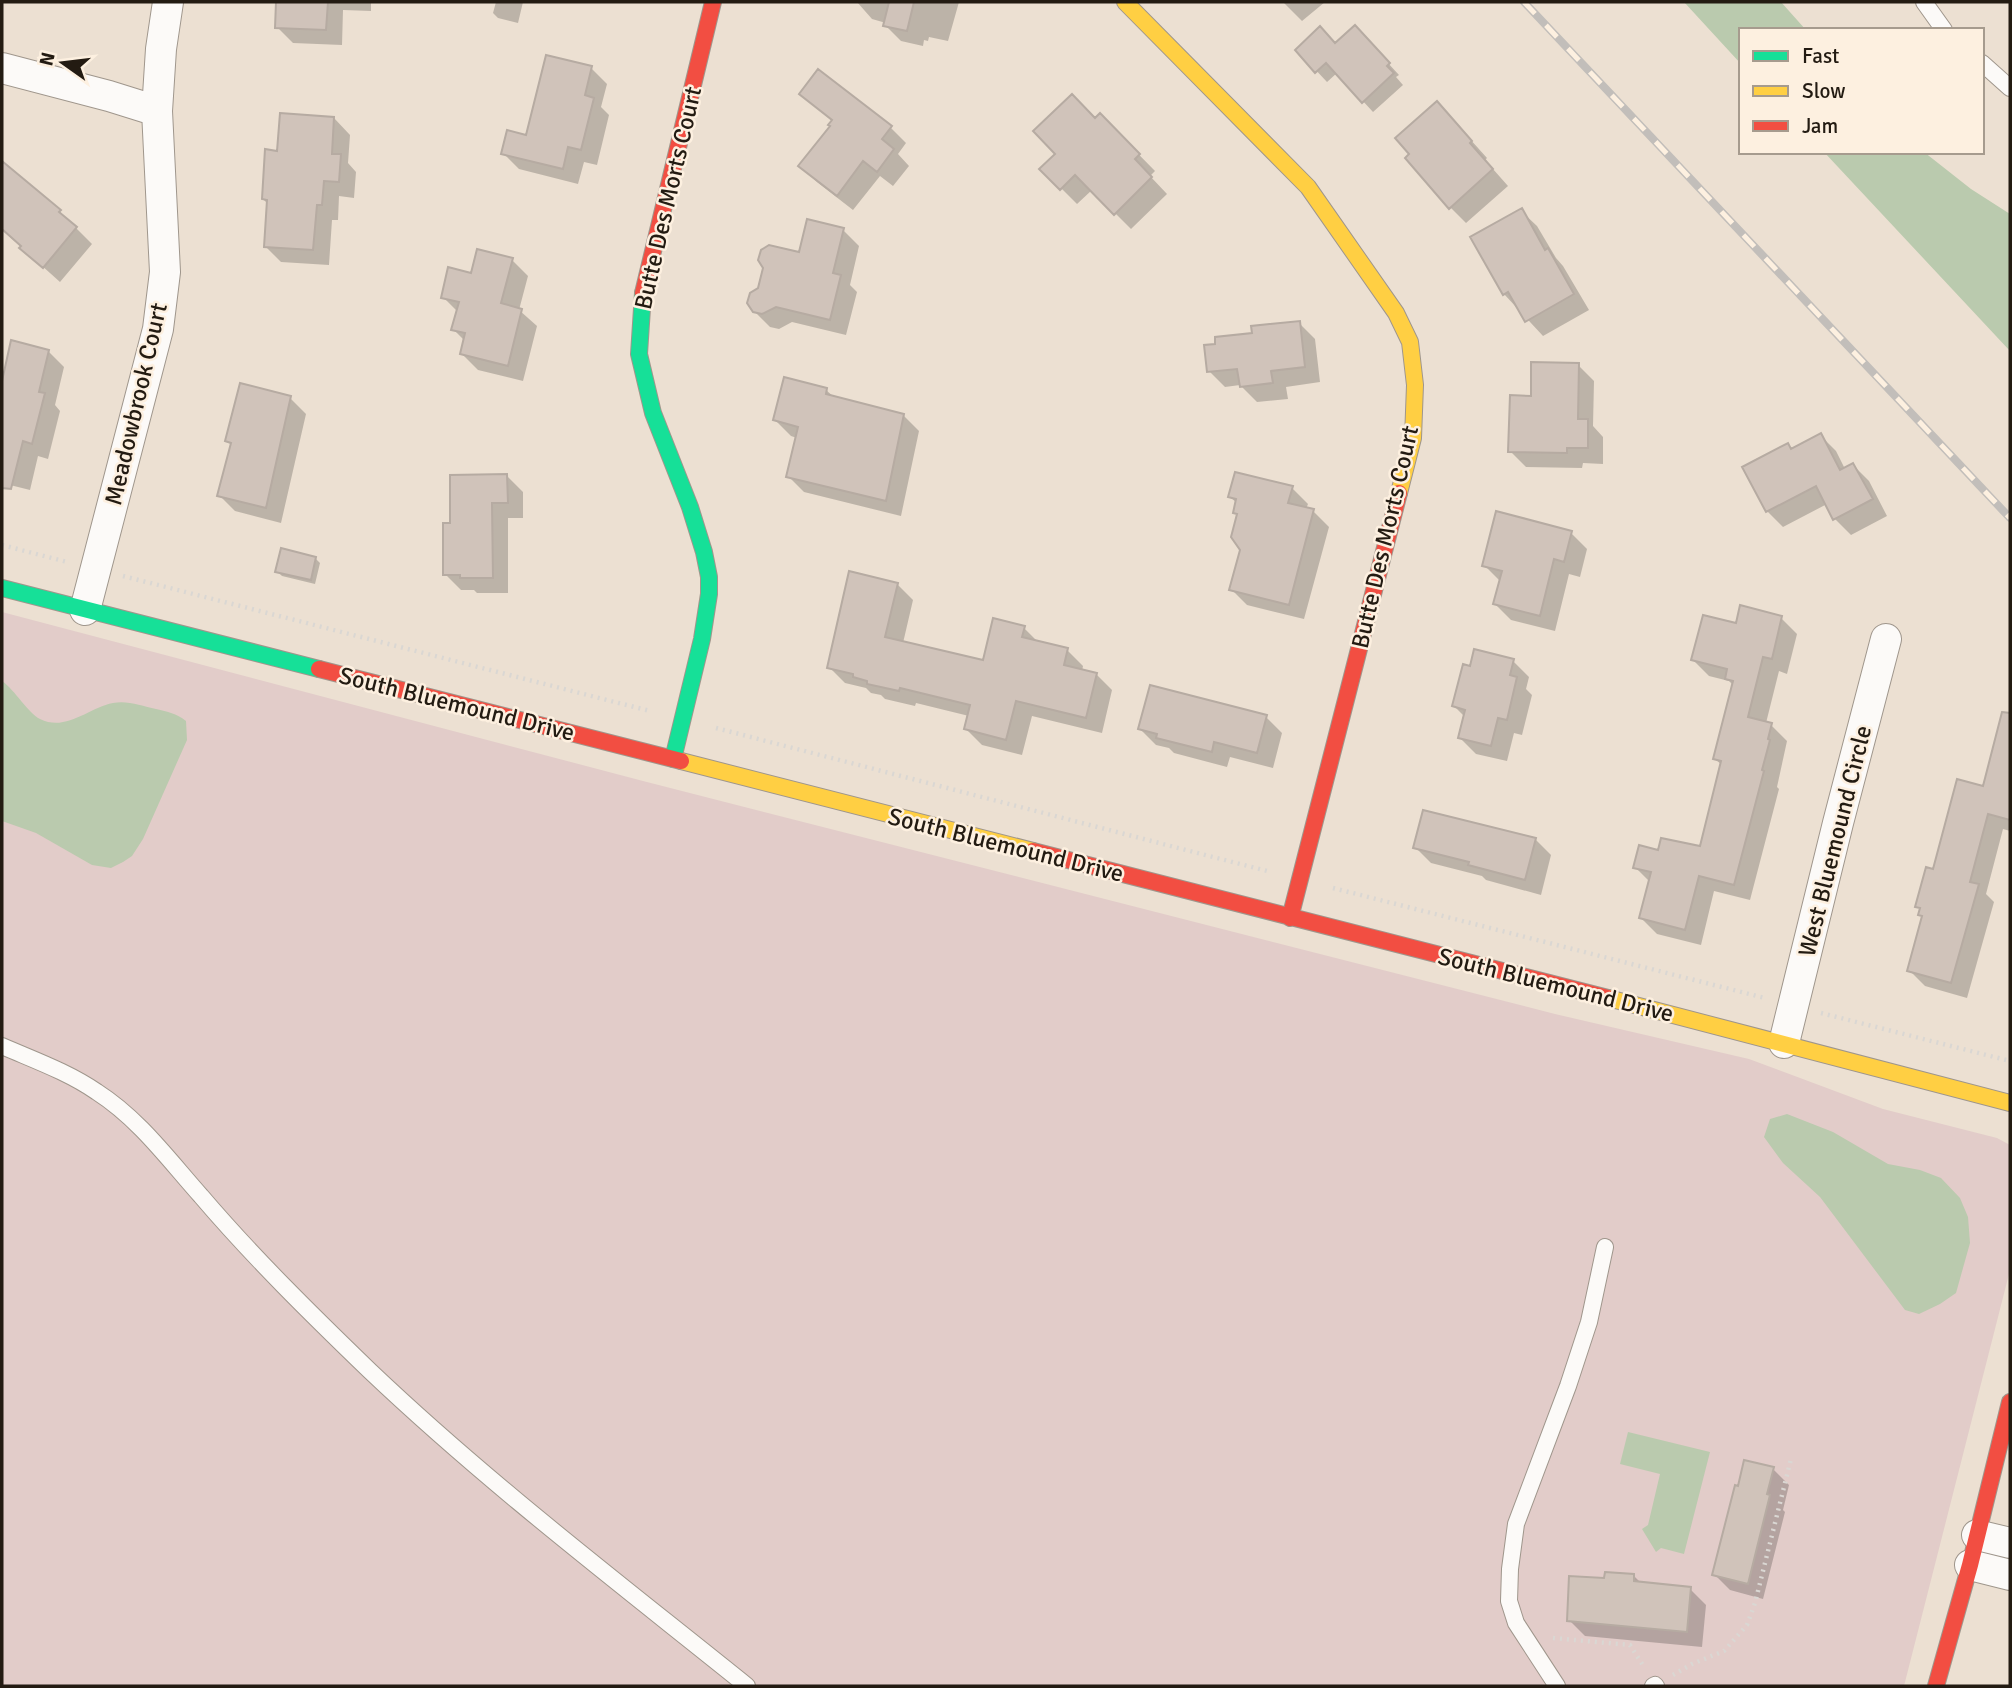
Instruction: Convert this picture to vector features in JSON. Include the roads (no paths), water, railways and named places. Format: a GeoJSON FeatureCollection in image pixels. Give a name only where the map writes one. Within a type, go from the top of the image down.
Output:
{"type":"FeatureCollection","features":[{"type":"Feature","properties":{"kind":"main road","name":"Butte Des Morts Court"},"geometry":{"type":"LineString","coordinates":[[673,759],[702,639],[709,577],[690,507],[653,413],[639,354],[640,324],[643,294],[713,2]]}},
{"type":"Feature","properties":{"kind":"main road","name":"Butte Des Morts Court"},"geometry":{"type":"LineString","coordinates":[[1125,2],[1308,187],[1396,313],[1410,342],[1415,385],[1413,438],[1290,918]]}},
{"type":"Feature","properties":{"kind":"main road","name":"South Bluemound Drive"},"geometry":{"type":"LineString","coordinates":[[2,588],[2010,1103]]}},
{"type":"Feature","properties":{"kind":"main road"},"geometry":{"type":"LineString","coordinates":[[1937,1686],[2010,1402]]}},
{"type":"Feature","properties":{"kind":"street","name":"Meadowbrook Court"},"geometry":{"type":"LineString","coordinates":[[85,610],[158,329],[165,272],[157,111],[161,49],[168,2]]}},
{"type":"Feature","properties":{"kind":"street"},"geometry":{"type":"LineString","coordinates":[[2,68],[157,111]]}},
{"type":"Feature","properties":{"kind":"street","name":"West Bluemound Circle"},"geometry":{"type":"LineString","coordinates":[[1784,1043],[1886,639]]}},
{"type":"Feature","properties":{"kind":"street"},"geometry":{"type":"LineString","coordinates":[[1977,1535],[2010,1543]]}},
{"type":"Feature","properties":{"kind":"street"},"geometry":{"type":"LineString","coordinates":[[1970,1564],[2010,1575]]}},
{"type":"Feature","properties":{"kind":"lane"},"geometry":{"type":"LineString","coordinates":[[1924,2],[1943,28]]}},
{"type":"Feature","properties":{"kind":"lane"},"geometry":{"type":"LineString","coordinates":[[1984,65],[2010,88]]}},
{"type":"Feature","properties":{"kind":"lane"},"geometry":{"type":"LineString","coordinates":[[2,1046],[61,1072],[96,1091],[122,1111],[166,1153],[201,1197],[259,1258],[380,1380],[492,1481],[747,1686]]}},
{"type":"Feature","properties":{"kind":"lane"},"geometry":{"type":"LineString","coordinates":[[1557,1686],[1516,1623],[1508,1601],[1510,1569],[1516,1524],[1590,1322],[1605,1247]]}},
{"type":"Feature","properties":{"kind":"railway"},"geometry":{"type":"LineString","coordinates":[[1524,2],[2010,518]]}}]}
